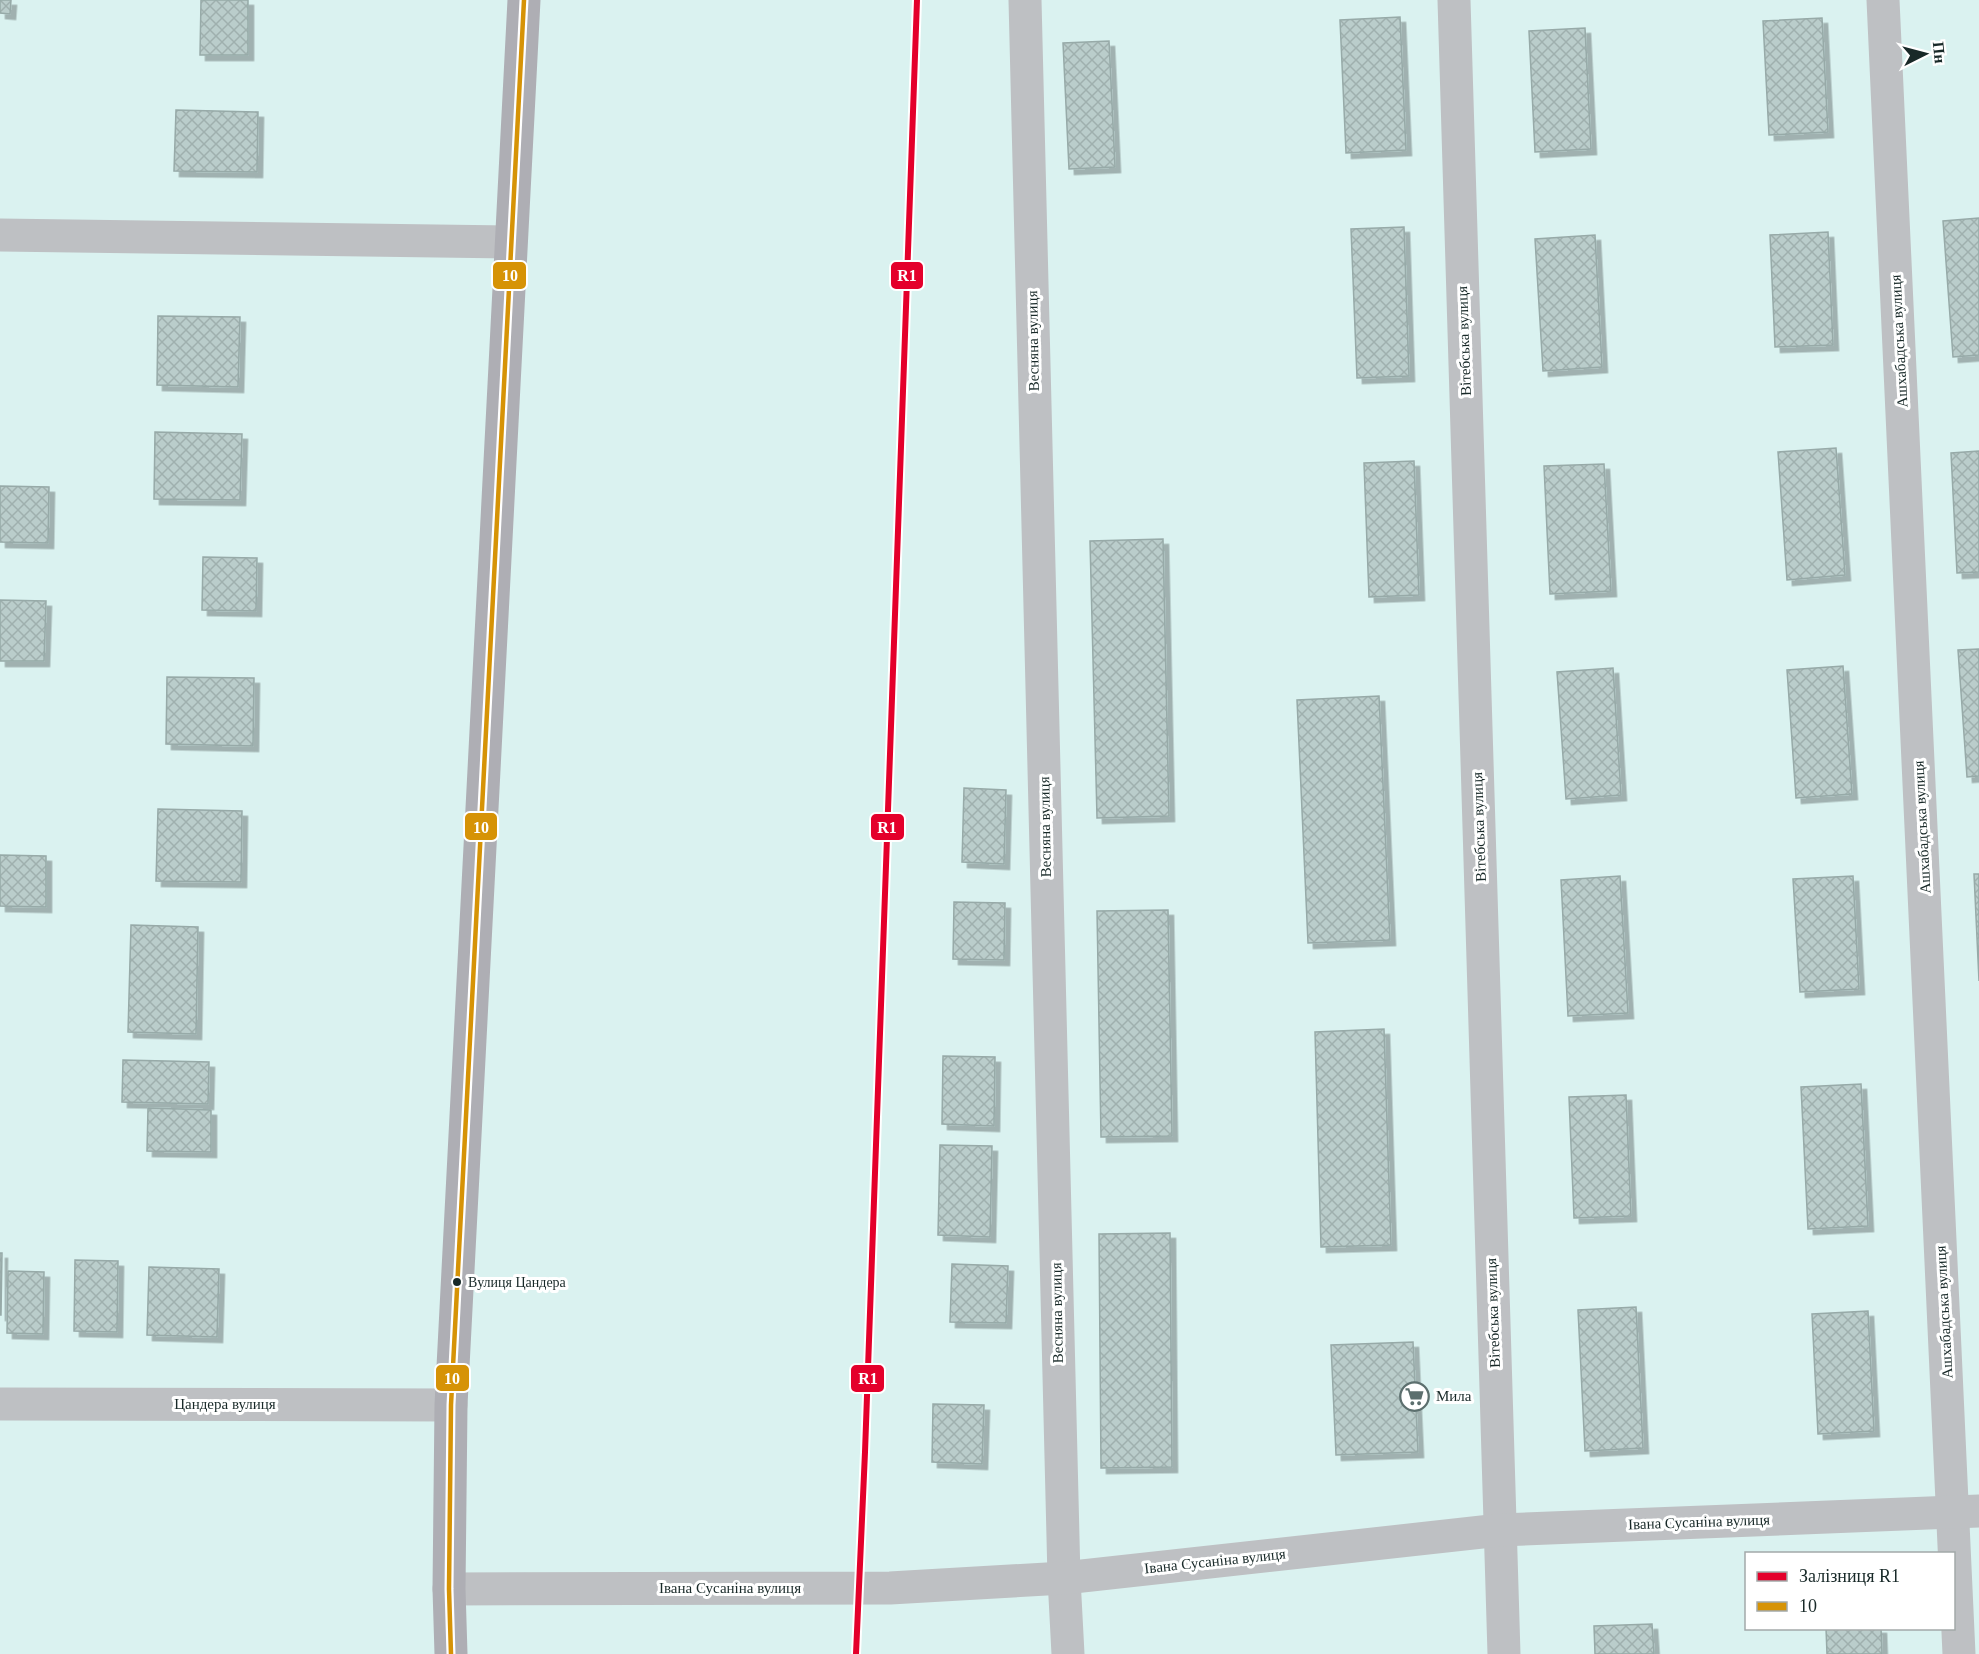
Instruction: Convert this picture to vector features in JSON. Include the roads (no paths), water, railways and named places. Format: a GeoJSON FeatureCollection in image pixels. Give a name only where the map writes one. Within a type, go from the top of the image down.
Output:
{"type":"FeatureCollection","features":[{"type":"Feature","properties":{"kind":"main road"},"geometry":{"type":"LineString","coordinates":[[451,1654],[449,1589],[451,1405],[524,0]]}},
{"type":"Feature","properties":{"kind":"street","name":"Весняна вулиця"},"geometry":{"type":"LineString","coordinates":[[1025,0],[1064,1578],[1068,1654]]}},
{"type":"Feature","properties":{"kind":"street","name":"Вітебська вулиця"},"geometry":{"type":"LineString","coordinates":[[1454,0],[1504,1654]]}},
{"type":"Feature","properties":{"kind":"street","name":"Ашхабадська вулиця"},"geometry":{"type":"LineString","coordinates":[[1883,0],[1966,1511],[1959,1654]]}},
{"type":"Feature","properties":{"kind":"street"},"geometry":{"type":"LineString","coordinates":[[0,235],[510,242]]}},
{"type":"Feature","properties":{"kind":"street","name":"Цандера вулиця"},"geometry":{"type":"LineString","coordinates":[[0,1404],[451,1405]]}},
{"type":"Feature","properties":{"kind":"street","name":"Івана Сусаніна вулиця"},"geometry":{"type":"LineString","coordinates":[[449,1589],[880,1588],[1064,1578],[1500,1530],[1966,1511]]}},
{"type":"Feature","properties":{"kind":"rail line","name":"R1"},"geometry":{"type":"LineString","coordinates":[[856,1654],[917,0]]}},
{"type":"Feature","properties":{"kind":"place","name":"Вулиця Цандера"},"geometry":{"type":"Point","coordinates":[457,1282]}},
{"type":"Feature","properties":{"kind":"place","name":"Мила"},"geometry":{"type":"Point","coordinates":[1415,1396]}}]}
